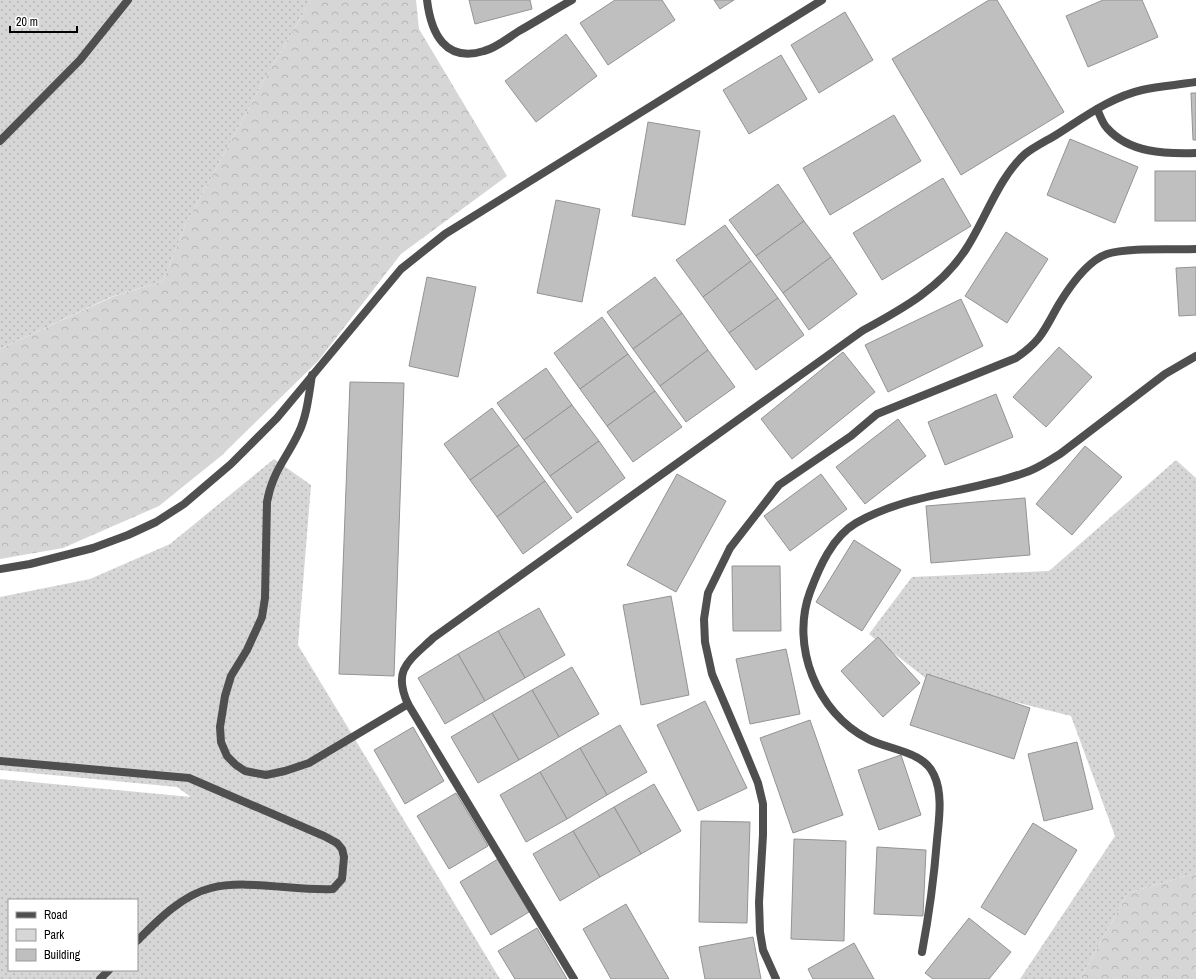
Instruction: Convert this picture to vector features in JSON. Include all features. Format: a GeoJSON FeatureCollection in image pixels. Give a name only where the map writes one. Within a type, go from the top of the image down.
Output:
{"type":"FeatureCollection","features":[{"type":"Feature","properties":{"kind":"street"},"geometry":{"type":"LineString","coordinates":[[0,141],[80,60],[128,0]]}},
{"type":"Feature","properties":{"kind":"street"},"geometry":{"type":"LineString","coordinates":[[427,0],[429,20],[435,34],[449,49],[456,52],[465,53],[486,51],[572,0]]}},
{"type":"Feature","properties":{"kind":"street"},"geometry":{"type":"LineString","coordinates":[[0,568],[30,564],[93,548],[128,535],[184,504],[231,464],[277,418],[401,269],[445,234],[822,0]]}},
{"type":"Feature","properties":{"kind":"street"},"geometry":{"type":"LineString","coordinates":[[574,979],[408,704],[403,693],[400,678],[409,660],[433,638],[862,331],[907,306],[934,286],[950,272],[967,249],[1010,173],[1025,154],[1097,109],[1119,98],[1141,90],[1196,82]]}},
{"type":"Feature","properties":{"kind":"street"},"geometry":{"type":"LineString","coordinates":[[1097,109],[1106,127],[1117,137],[1139,149],[1169,154],[1196,152]]}},
{"type":"Feature","properties":{"kind":"street"},"geometry":{"type":"LineString","coordinates":[[776,979],[763,950],[760,932],[759,902],[764,835],[763,804],[758,784],[712,674],[705,642],[704,619],[708,593],[730,548],[779,485],[851,436],[877,414],[1016,358],[1033,346],[1045,331],[1069,287],[1093,263],[1106,254],[1121,251],[1196,250]]}},
{"type":"Feature","properties":{"kind":"street"},"geometry":{"type":"LineString","coordinates":[[922,952],[933,892],[940,813],[938,785],[933,772],[925,762],[869,740],[852,729],[838,716],[824,698],[807,664],[803,628],[806,603],[817,573],[835,542],[855,524],[909,502],[1004,480],[1026,473],[1060,454],[1165,374],[1196,356]]}},
{"type":"Feature","properties":{"kind":"street"},"geometry":{"type":"LineString","coordinates":[[312,375],[306,412],[299,432],[275,473],[269,488],[266,502],[265,598],[262,617],[247,650],[231,676],[222,710],[221,742],[227,756],[245,771],[266,775],[285,771],[309,763],[408,704]]}},
{"type":"Feature","properties":{"kind":"street"},"geometry":{"type":"LineString","coordinates":[[0,761],[189,778],[337,842],[342,849],[344,868],[342,879],[333,889],[308,890],[244,885],[210,888],[186,899],[163,915],[138,940]]}},
{"type":"Feature","properties":{"kind":"street"},"geometry":{"type":"LineString","coordinates":[[100,979],[108,971]]}},
{"type":"Feature","properties":{"kind":"green space"},"geometry":{"type":"Polygon","coordinates":[[[0,0],[311,0],[263,82],[185,226],[163,281],[111,297],[0,349],[0,0]]]}},
{"type":"Feature","properties":{"kind":"green space"},"geometry":{"type":"Polygon","coordinates":[[[311,0],[416,0],[419,29],[507,176],[401,254],[318,361],[221,456],[159,506],[63,548],[0,559],[0,349],[112,297],[163,281],[185,226],[263,82],[311,0]]]}},
{"type":"Feature","properties":{"kind":"green space"},"geometry":{"type":"Polygon","coordinates":[[[274,459],[311,485],[298,645],[500,979],[0,979],[0,779],[191,797],[177,787],[0,770],[0,597],[90,579],[170,544],[274,459]]]}},
{"type":"Feature","properties":{"kind":"green space"},"geometry":{"type":"Polygon","coordinates":[[[1176,460],[1196,478],[1196,873],[1128,893],[1080,979],[1020,979],[1115,836],[1071,716],[928,680],[869,634],[912,577],[1049,571],[1176,460]]]}},
{"type":"Feature","properties":{"kind":"green space"},"geometry":{"type":"Polygon","coordinates":[[[1196,873],[1196,979],[1080,979],[1128,893],[1196,873]]]}},
{"type":"Feature","properties":{"kind":"building"},"geometry":{"type":"Polygon","coordinates":[[[469,0],[530,0],[532,9],[475,24],[469,0]]]}},
{"type":"Feature","properties":{"kind":"building"},"geometry":{"type":"Polygon","coordinates":[[[615,0],[662,0],[675,20],[608,65],[580,23],[615,0]]]}},
{"type":"Feature","properties":{"kind":"building"},"geometry":{"type":"Polygon","coordinates":[[[714,0],[734,0],[720,9],[714,0]]]}},
{"type":"Feature","properties":{"kind":"building"},"geometry":{"type":"Polygon","coordinates":[[[989,0],[997,0],[1064,112],[961,175],[892,59],[989,0]]]}},
{"type":"Feature","properties":{"kind":"building"},"geometry":{"type":"Polygon","coordinates":[[[1103,0],[1142,0],[1158,37],[1088,67],[1066,16],[1103,0]]]}},
{"type":"Feature","properties":{"kind":"building"},"geometry":{"type":"Polygon","coordinates":[[[845,12],[873,60],[819,93],[791,45],[845,12]]]}},
{"type":"Feature","properties":{"kind":"building"},"geometry":{"type":"Polygon","coordinates":[[[566,34],[597,76],[536,122],[505,81],[566,34]]]}},
{"type":"Feature","properties":{"kind":"building"},"geometry":{"type":"Polygon","coordinates":[[[781,55],[807,99],[749,134],[723,90],[781,55]]]}},
{"type":"Feature","properties":{"kind":"building"},"geometry":{"type":"Polygon","coordinates":[[[1191,93],[1196,93],[1196,140],[1193,140],[1191,93]]]}},
{"type":"Feature","properties":{"kind":"building"},"geometry":{"type":"Polygon","coordinates":[[[894,115],[921,161],[830,215],[803,168],[894,115]]]}},
{"type":"Feature","properties":{"kind":"building"},"geometry":{"type":"Polygon","coordinates":[[[648,122],[700,131],[685,225],[632,216],[648,122]]]}},
{"type":"Feature","properties":{"kind":"building"},"geometry":{"type":"Polygon","coordinates":[[[1070,139],[1138,167],[1115,223],[1047,195],[1070,139]]]}},
{"type":"Feature","properties":{"kind":"building"},"geometry":{"type":"Polygon","coordinates":[[[1155,171],[1196,171],[1196,221],[1155,221],[1155,171]]]}},
{"type":"Feature","properties":{"kind":"building"},"geometry":{"type":"Polygon","coordinates":[[[943,178],[971,226],[882,280],[853,233],[943,178]]]}},
{"type":"Feature","properties":{"kind":"building"},"geometry":{"type":"Polygon","coordinates":[[[778,184],[804,221],[756,256],[729,220],[778,184]]]}},
{"type":"Feature","properties":{"kind":"building"},"geometry":{"type":"Polygon","coordinates":[[[556,200],[600,209],[582,302],[537,293],[556,200]]]}},
{"type":"Feature","properties":{"kind":"building"},"geometry":{"type":"Polygon","coordinates":[[[804,221],[831,257],[783,293],[756,256],[804,221]]]}},
{"type":"Feature","properties":{"kind":"building"},"geometry":{"type":"Polygon","coordinates":[[[725,225],[751,261],[703,297],[676,260],[725,225]]]}},
{"type":"Feature","properties":{"kind":"building"},"geometry":{"type":"Polygon","coordinates":[[[1006,232],[1048,259],[1007,323],[965,296],[1006,232]]]}},
{"type":"Feature","properties":{"kind":"building"},"geometry":{"type":"Polygon","coordinates":[[[831,257],[857,294],[809,330],[783,293],[831,257]]]}},
{"type":"Feature","properties":{"kind":"building"},"geometry":{"type":"Polygon","coordinates":[[[751,261],[778,298],[729,333],[703,297],[751,261]]]}},
{"type":"Feature","properties":{"kind":"building"},"geometry":{"type":"Polygon","coordinates":[[[1196,267],[1196,315],[1179,316],[1176,268],[1196,267]]]}},
{"type":"Feature","properties":{"kind":"building"},"geometry":{"type":"Polygon","coordinates":[[[427,277],[476,287],[458,377],[409,366],[427,277]]]}},
{"type":"Feature","properties":{"kind":"building"},"geometry":{"type":"Polygon","coordinates":[[[655,277],[682,313],[633,349],[607,312],[655,277]]]}},
{"type":"Feature","properties":{"kind":"building"},"geometry":{"type":"Polygon","coordinates":[[[778,298],[804,335],[756,370],[729,333],[778,298]]]}},
{"type":"Feature","properties":{"kind":"building"},"geometry":{"type":"Polygon","coordinates":[[[961,299],[983,346],[888,392],[865,345],[961,299]]]}},
{"type":"Feature","properties":{"kind":"building"},"geometry":{"type":"Polygon","coordinates":[[[682,313],[708,350],[660,386],[633,349],[682,313]]]}},
{"type":"Feature","properties":{"kind":"building"},"geometry":{"type":"Polygon","coordinates":[[[602,317],[628,354],[580,389],[554,353],[602,317]]]}},
{"type":"Feature","properties":{"kind":"building"},"geometry":{"type":"Polygon","coordinates":[[[1059,347],[1092,377],[1046,427],[1013,397],[1059,347]]]}},
{"type":"Feature","properties":{"kind":"building"},"geometry":{"type":"Polygon","coordinates":[[[708,350],[735,387],[686,422],[660,386],[708,350]]]}},
{"type":"Feature","properties":{"kind":"building"},"geometry":{"type":"Polygon","coordinates":[[[843,352],[875,392],[792,459],[761,419],[843,352]]]}},
{"type":"Feature","properties":{"kind":"building"},"geometry":{"type":"Polygon","coordinates":[[[628,354],[655,391],[607,426],[580,389],[628,354]]]}},
{"type":"Feature","properties":{"kind":"building"},"geometry":{"type":"Polygon","coordinates":[[[546,368],[572,405],[524,440],[497,403],[546,368]]]}},
{"type":"Feature","properties":{"kind":"building"},"geometry":{"type":"Polygon","coordinates":[[[350,382],[404,383],[394,676],[339,674],[350,382]]]}},
{"type":"Feature","properties":{"kind":"building"},"geometry":{"type":"Polygon","coordinates":[[[655,391],[682,427],[633,462],[607,426],[655,391]]]}},
{"type":"Feature","properties":{"kind":"building"},"geometry":{"type":"Polygon","coordinates":[[[996,394],[1013,437],[945,465],[928,422],[996,394]]]}},
{"type":"Feature","properties":{"kind":"building"},"geometry":{"type":"Polygon","coordinates":[[[572,405],[599,441],[550,476],[524,440],[572,405]]]}},
{"type":"Feature","properties":{"kind":"building"},"geometry":{"type":"Polygon","coordinates":[[[492,408],[519,445],[470,480],[444,444],[492,408]]]}},
{"type":"Feature","properties":{"kind":"building"},"geometry":{"type":"Polygon","coordinates":[[[898,419],[926,456],[865,504],[836,467],[898,419]]]}},
{"type":"Feature","properties":{"kind":"building"},"geometry":{"type":"Polygon","coordinates":[[[599,441],[625,478],[577,513],[550,476],[599,441]]]}},
{"type":"Feature","properties":{"kind":"building"},"geometry":{"type":"Polygon","coordinates":[[[519,445],[545,481],[497,517],[470,480],[519,445]]]}},
{"type":"Feature","properties":{"kind":"building"},"geometry":{"type":"Polygon","coordinates":[[[1085,446],[1122,477],[1072,535],[1036,504],[1085,446]]]}},
{"type":"Feature","properties":{"kind":"building"},"geometry":{"type":"Polygon","coordinates":[[[677,474],[726,501],[676,592],[627,565],[677,474]]]}},
{"type":"Feature","properties":{"kind":"building"},"geometry":{"type":"Polygon","coordinates":[[[821,474],[847,509],[790,551],[764,516],[821,474]]]}},
{"type":"Feature","properties":{"kind":"building"},"geometry":{"type":"Polygon","coordinates":[[[545,481],[572,518],[523,554],[497,517],[545,481]]]}},
{"type":"Feature","properties":{"kind":"building"},"geometry":{"type":"Polygon","coordinates":[[[1025,498],[1030,555],[931,563],[926,506],[1025,498]]]}},
{"type":"Feature","properties":{"kind":"building"},"geometry":{"type":"Polygon","coordinates":[[[854,540],[901,570],[862,631],[816,602],[854,540]]]}},
{"type":"Feature","properties":{"kind":"building"},"geometry":{"type":"Polygon","coordinates":[[[732,566],[780,566],[781,631],[733,631],[732,566]]]}},
{"type":"Feature","properties":{"kind":"building"},"geometry":{"type":"Polygon","coordinates":[[[671,596],[689,695],[641,705],[623,605],[671,596]]]}},
{"type":"Feature","properties":{"kind":"building"},"geometry":{"type":"Polygon","coordinates":[[[539,608],[565,655],[525,678],[498,631],[539,608]]]}},
{"type":"Feature","properties":{"kind":"building"},"geometry":{"type":"Polygon","coordinates":[[[498,631],[525,678],[485,701],[458,654],[498,631]]]}},
{"type":"Feature","properties":{"kind":"building"},"geometry":{"type":"Polygon","coordinates":[[[878,637],[920,683],[883,717],[841,671],[878,637]]]}},
{"type":"Feature","properties":{"kind":"building"},"geometry":{"type":"Polygon","coordinates":[[[786,649],[800,714],[750,724],[736,659],[786,649]]]}},
{"type":"Feature","properties":{"kind":"building"},"geometry":{"type":"Polygon","coordinates":[[[458,654],[485,701],[445,724],[418,678],[458,654]]]}},
{"type":"Feature","properties":{"kind":"building"},"geometry":{"type":"Polygon","coordinates":[[[572,667],[599,714],[559,737],[532,690],[572,667]]]}},
{"type":"Feature","properties":{"kind":"building"},"geometry":{"type":"Polygon","coordinates":[[[927,674],[1030,708],[1014,759],[910,725],[927,674]]]}},
{"type":"Feature","properties":{"kind":"building"},"geometry":{"type":"Polygon","coordinates":[[[532,690],[559,737],[519,760],[492,713],[532,690]]]}},
{"type":"Feature","properties":{"kind":"building"},"geometry":{"type":"Polygon","coordinates":[[[705,701],[747,788],[698,811],[657,725],[705,701]]]}},
{"type":"Feature","properties":{"kind":"building"},"geometry":{"type":"Polygon","coordinates":[[[492,713],[519,760],[478,783],[451,737],[492,713]]]}},
{"type":"Feature","properties":{"kind":"building"},"geometry":{"type":"Polygon","coordinates":[[[810,720],[843,815],[793,833],[760,738],[810,720]]]}},
{"type":"Feature","properties":{"kind":"building"},"geometry":{"type":"Polygon","coordinates":[[[620,725],[647,772],[607,795],[580,748],[620,725]]]}},
{"type":"Feature","properties":{"kind":"building"},"geometry":{"type":"Polygon","coordinates":[[[413,727],[444,781],[405,804],[374,750],[413,727]]]}},
{"type":"Feature","properties":{"kind":"building"},"geometry":{"type":"Polygon","coordinates":[[[1077,742],[1093,809],[1044,821],[1028,754],[1077,742]]]}},
{"type":"Feature","properties":{"kind":"building"},"geometry":{"type":"Polygon","coordinates":[[[580,748],[607,795],[567,819],[540,772],[580,748]]]}},
{"type":"Feature","properties":{"kind":"building"},"geometry":{"type":"Polygon","coordinates":[[[901,755],[921,815],[879,830],[858,770],[901,755]]]}},
{"type":"Feature","properties":{"kind":"building"},"geometry":{"type":"Polygon","coordinates":[[[540,772],[567,819],[526,842],[500,795],[540,772]]]}},
{"type":"Feature","properties":{"kind":"building"},"geometry":{"type":"Polygon","coordinates":[[[654,784],[681,831],[641,854],[614,807],[654,784]]]}},
{"type":"Feature","properties":{"kind":"building"},"geometry":{"type":"Polygon","coordinates":[[[456,793],[488,846],[449,869],[417,816],[456,793]]]}},
{"type":"Feature","properties":{"kind":"building"},"geometry":{"type":"Polygon","coordinates":[[[614,807],[641,854],[600,877],[573,831],[614,807]]]}},
{"type":"Feature","properties":{"kind":"building"},"geometry":{"type":"Polygon","coordinates":[[[701,821],[750,822],[747,923],[699,922],[701,821]]]}},
{"type":"Feature","properties":{"kind":"building"},"geometry":{"type":"Polygon","coordinates":[[[1033,823],[1077,850],[1025,935],[981,907],[1033,823]]]}},
{"type":"Feature","properties":{"kind":"building"},"geometry":{"type":"Polygon","coordinates":[[[573,831],[600,877],[560,901],[533,854],[573,831]]]}},
{"type":"Feature","properties":{"kind":"building"},"geometry":{"type":"Polygon","coordinates":[[[794,839],[846,841],[844,941],[791,939],[794,839]]]}},
{"type":"Feature","properties":{"kind":"building"},"geometry":{"type":"Polygon","coordinates":[[[877,847],[926,850],[923,916],[874,914],[877,847]]]}},
{"type":"Feature","properties":{"kind":"building"},"geometry":{"type":"Polygon","coordinates":[[[498,859],[529,912],[491,935],[460,882],[498,859]]]}},
{"type":"Feature","properties":{"kind":"building"},"geometry":{"type":"Polygon","coordinates":[[[626,904],[669,979],[611,979],[583,929],[626,904]]]}},
{"type":"Feature","properties":{"kind":"building"},"geometry":{"type":"Polygon","coordinates":[[[969,918],[1011,952],[989,979],[933,979],[925,973],[969,918]]]}},
{"type":"Feature","properties":{"kind":"building"},"geometry":{"type":"Polygon","coordinates":[[[537,928],[567,979],[515,979],[498,951],[537,928]]]}},
{"type":"Feature","properties":{"kind":"building"},"geometry":{"type":"Polygon","coordinates":[[[753,937],[761,979],[705,979],[699,947],[753,937]]]}},
{"type":"Feature","properties":{"kind":"building"},"geometry":{"type":"Polygon","coordinates":[[[854,943],[874,979],[813,979],[808,969],[854,943]]]}}]}
